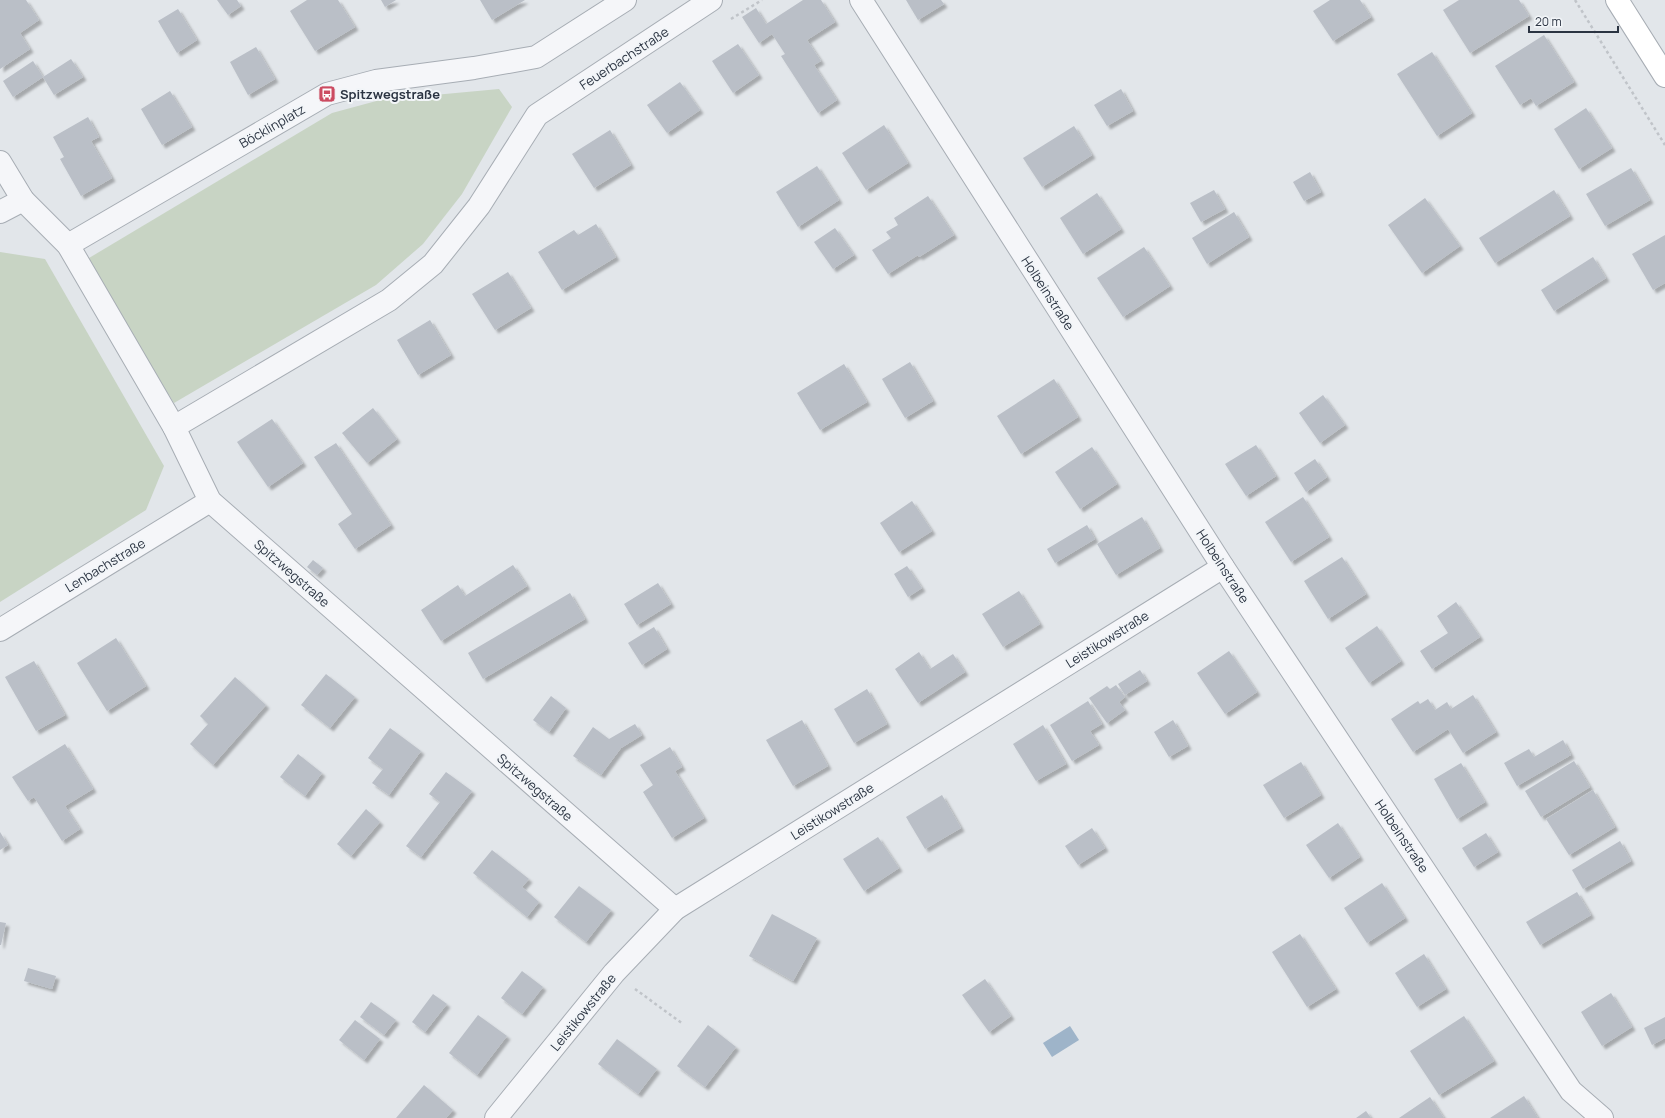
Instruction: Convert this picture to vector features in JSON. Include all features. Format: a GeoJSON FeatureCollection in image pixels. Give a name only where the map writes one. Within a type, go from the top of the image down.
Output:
{"type":"FeatureCollection","features":[{"type":"Feature","properties":{"kind":"main road"},"geometry":{"type":"LineString","coordinates":[[1617,0],[1665,76]]}},
{"type":"Feature","properties":{"kind":"street","name":"Böcklinplatz"},"geometry":{"type":"LineString","coordinates":[[68,246],[326,94],[376,81],[474,68],[536,57],[625,0]]}},
{"type":"Feature","properties":{"kind":"street","name":"Feuerbachstraße"},"geometry":{"type":"LineString","coordinates":[[174,427],[389,300],[433,264],[479,206],[537,115],[711,0]]}},
{"type":"Feature","properties":{"kind":"street","name":"Holbeinstraße"},"geometry":{"type":"LineString","coordinates":[[861,0],[1223,566],[1571,1091],[1602,1118]]}},
{"type":"Feature","properties":{"kind":"street","name":"Spitzwegstraße"},"geometry":{"type":"LineString","coordinates":[[0,162],[24,200],[68,246],[174,427],[210,501],[675,909]]}},
{"type":"Feature","properties":{"kind":"street"},"geometry":{"type":"LineString","coordinates":[[0,212],[24,200]]}},
{"type":"Feature","properties":{"kind":"street","name":"Lenbachstraße"},"geometry":{"type":"LineString","coordinates":[[0,630],[210,501]]}},
{"type":"Feature","properties":{"kind":"street","name":"Leistikowstraße"},"geometry":{"type":"LineString","coordinates":[[496,1118],[614,973],[675,909],[1223,566]]}},
{"type":"Feature","properties":{"kind":"path"},"geometry":{"type":"LineString","coordinates":[[1575,0],[1665,145]]}},
{"type":"Feature","properties":{"kind":"path"},"geometry":{"type":"LineString","coordinates":[[614,973],[683,1024]]}},
{"type":"Feature","properties":{"kind":"green space"},"geometry":{"type":"Polygon","coordinates":[[[499,89],[512,107],[462,194],[423,244],[376,285],[174,403],[84,261],[332,113],[380,100],[499,89]]]}},
{"type":"Feature","properties":{"kind":"green space"},"geometry":{"type":"Polygon","coordinates":[[[0,252],[45,259],[164,466],[146,510],[0,602],[0,252]]]}},
{"type":"Feature","properties":{"kind":"water"},"geometry":{"type":"Polygon","coordinates":[[[1070,1026],[1079,1040],[1052,1057],[1043,1043],[1070,1026]]]}},
{"type":"Feature","properties":{"kind":"building"},"geometry":{"type":"Polygon","coordinates":[[[0,0],[26,0],[39,20],[20,33],[30,49],[0,69],[0,0]]]}},
{"type":"Feature","properties":{"kind":"building"},"geometry":{"type":"Polygon","coordinates":[[[217,0],[237,0],[241,6],[228,15],[217,0]]]}},
{"type":"Feature","properties":{"kind":"building"},"geometry":{"type":"Polygon","coordinates":[[[307,0],[338,0],[355,27],[315,51],[290,11],[307,0]]]}},
{"type":"Feature","properties":{"kind":"building"},"geometry":{"type":"Polygon","coordinates":[[[381,0],[396,0],[385,7],[381,0]]]}},
{"type":"Feature","properties":{"kind":"building"},"geometry":{"type":"Polygon","coordinates":[[[480,0],[525,0],[492,20],[480,0]]]}},
{"type":"Feature","properties":{"kind":"building"},"geometry":{"type":"Polygon","coordinates":[[[803,0],[821,0],[835,22],[807,40],[821,61],[814,65],[837,100],[818,113],[781,56],[785,54],[772,34],[759,43],[742,17],[756,8],[766,24],[803,0]]]}},
{"type":"Feature","properties":{"kind":"building"},"geometry":{"type":"Polygon","coordinates":[[[906,0],[941,0],[944,4],[918,20],[906,0]]]}},
{"type":"Feature","properties":{"kind":"building"},"geometry":{"type":"Polygon","coordinates":[[[1330,0],[1360,0],[1371,17],[1333,41],[1313,11],[1330,0]]]}},
{"type":"Feature","properties":{"kind":"building"},"geometry":{"type":"Polygon","coordinates":[[[1459,0],[1519,0],[1529,16],[1470,53],[1443,10],[1459,0]]]}},
{"type":"Feature","properties":{"kind":"building"},"geometry":{"type":"Polygon","coordinates":[[[178,9],[197,40],[177,53],[158,21],[178,9]]]}},
{"type":"Feature","properties":{"kind":"building"},"geometry":{"type":"Polygon","coordinates":[[[1544,35],[1574,82],[1536,106],[1531,98],[1520,105],[1495,66],[1544,35]]]}},
{"type":"Feature","properties":{"kind":"building"},"geometry":{"type":"Polygon","coordinates":[[[738,44],[759,75],[733,93],[712,61],[738,44]]]}},
{"type":"Feature","properties":{"kind":"building"},"geometry":{"type":"Polygon","coordinates":[[[256,47],[275,79],[248,95],[230,62],[256,47]]]}},
{"type":"Feature","properties":{"kind":"building"},"geometry":{"type":"Polygon","coordinates":[[[1432,52],[1472,113],[1437,136],[1397,74],[1432,52]]]}},
{"type":"Feature","properties":{"kind":"building"},"geometry":{"type":"Polygon","coordinates":[[[71,59],[83,77],[54,95],[43,77],[71,59]]]}},
{"type":"Feature","properties":{"kind":"building"},"geometry":{"type":"Polygon","coordinates":[[[33,61],[43,77],[13,97],[3,81],[33,61]]]}},
{"type":"Feature","properties":{"kind":"building"},"geometry":{"type":"Polygon","coordinates":[[[680,82],[700,110],[667,133],[647,105],[680,82]]]}},
{"type":"Feature","properties":{"kind":"building"},"geometry":{"type":"Polygon","coordinates":[[[1121,89],[1133,111],[1107,126],[1094,105],[1121,89]]]}},
{"type":"Feature","properties":{"kind":"building"},"geometry":{"type":"Polygon","coordinates":[[[170,91],[192,127],[162,145],[141,109],[170,91]]]}},
{"type":"Feature","properties":{"kind":"building"},"geometry":{"type":"Polygon","coordinates":[[[1586,108],[1612,148],[1579,169],[1554,129],[1586,108]]]}},
{"type":"Feature","properties":{"kind":"building"},"geometry":{"type":"Polygon","coordinates":[[[88,117],[99,137],[91,141],[112,178],[81,196],[60,159],[64,157],[53,137],[88,117]]]}},
{"type":"Feature","properties":{"kind":"building"},"geometry":{"type":"Polygon","coordinates":[[[884,125],[908,163],[866,190],[842,153],[884,125]]]}},
{"type":"Feature","properties":{"kind":"building"},"geometry":{"type":"Polygon","coordinates":[[[1074,126],[1092,155],[1042,187],[1023,158],[1074,126]]]}},
{"type":"Feature","properties":{"kind":"building"},"geometry":{"type":"Polygon","coordinates":[[[610,130],[631,165],[594,188],[572,154],[610,130]]]}},
{"type":"Feature","properties":{"kind":"building"},"geometry":{"type":"Polygon","coordinates":[[[817,166],[839,200],[798,227],[776,192],[817,166]]]}},
{"type":"Feature","properties":{"kind":"building"},"geometry":{"type":"Polygon","coordinates":[[[1631,168],[1650,200],[1605,226],[1586,194],[1631,168]]]}},
{"type":"Feature","properties":{"kind":"building"},"geometry":{"type":"Polygon","coordinates":[[[1310,172],[1321,192],[1304,201],[1293,182],[1310,172]]]}},
{"type":"Feature","properties":{"kind":"building"},"geometry":{"type":"Polygon","coordinates":[[[1214,190],[1225,209],[1201,222],[1190,203],[1214,190]]]}},
{"type":"Feature","properties":{"kind":"building"},"geometry":{"type":"Polygon","coordinates":[[[1554,190],[1570,216],[1495,263],[1479,238],[1554,190]]]}},
{"type":"Feature","properties":{"kind":"building"},"geometry":{"type":"Polygon","coordinates":[[[1097,193],[1121,229],[1083,254],[1060,218],[1097,193]]]}},
{"type":"Feature","properties":{"kind":"building"},"geometry":{"type":"Polygon","coordinates":[[[928,196],[954,235],[888,274],[872,250],[891,238],[886,232],[898,225],[894,218],[928,196]]]}},
{"type":"Feature","properties":{"kind":"building"},"geometry":{"type":"Polygon","coordinates":[[[1425,198],[1460,246],[1422,273],[1388,225],[1425,198]]]}},
{"type":"Feature","properties":{"kind":"building"},"geometry":{"type":"Polygon","coordinates":[[[1234,212],[1249,237],[1207,264],[1192,238],[1234,212]]]}},
{"type":"Feature","properties":{"kind":"building"},"geometry":{"type":"Polygon","coordinates":[[[596,224],[616,257],[562,290],[538,252],[574,230],[578,235],[596,224]]]}},
{"type":"Feature","properties":{"kind":"building"},"geometry":{"type":"Polygon","coordinates":[[[835,228],[854,255],[833,269],[814,242],[835,228]]]}},
{"type":"Feature","properties":{"kind":"building"},"geometry":{"type":"Polygon","coordinates":[[[1665,235],[1665,283],[1653,290],[1632,254],[1665,235]]]}},
{"type":"Feature","properties":{"kind":"building"},"geometry":{"type":"Polygon","coordinates":[[[1144,247],[1170,286],[1123,317],[1097,278],[1144,247]]]}},
{"type":"Feature","properties":{"kind":"building"},"geometry":{"type":"Polygon","coordinates":[[[1593,257],[1606,278],[1554,311],[1541,290],[1593,257]]]}},
{"type":"Feature","properties":{"kind":"building"},"geometry":{"type":"Polygon","coordinates":[[[508,272],[531,308],[495,330],[472,294],[508,272]]]}},
{"type":"Feature","properties":{"kind":"building"},"geometry":{"type":"Polygon","coordinates":[[[430,320],[451,355],[418,375],[397,340],[430,320]]]}},
{"type":"Feature","properties":{"kind":"building"},"geometry":{"type":"Polygon","coordinates":[[[910,362],[933,401],[905,418],[882,379],[910,362]]]}},
{"type":"Feature","properties":{"kind":"building"},"geometry":{"type":"Polygon","coordinates":[[[844,364],[867,402],[820,430],[797,393],[844,364]]]}},
{"type":"Feature","properties":{"kind":"building"},"geometry":{"type":"Polygon","coordinates":[[[1054,379],[1078,417],[1021,454],[997,416],[1054,379]]]}},
{"type":"Feature","properties":{"kind":"building"},"geometry":{"type":"Polygon","coordinates":[[[1323,395],[1345,425],[1320,443],[1299,413],[1323,395]]]}},
{"type":"Feature","properties":{"kind":"building"},"geometry":{"type":"Polygon","coordinates":[[[373,408],[397,439],[367,463],[342,433],[373,408]]]}},
{"type":"Feature","properties":{"kind":"building"},"geometry":{"type":"Polygon","coordinates":[[[272,419],[303,463],[268,487],[237,442],[272,419]]]}},
{"type":"Feature","properties":{"kind":"building"},"geometry":{"type":"Polygon","coordinates":[[[336,443],[391,525],[355,549],[338,524],[352,514],[314,457],[336,443]]]}},
{"type":"Feature","properties":{"kind":"building"},"geometry":{"type":"Polygon","coordinates":[[[1256,445],[1276,476],[1246,496],[1225,464],[1256,445]]]}},
{"type":"Feature","properties":{"kind":"building"},"geometry":{"type":"Polygon","coordinates":[[[1092,447],[1117,484],[1080,509],[1055,472],[1092,447]]]}},
{"type":"Feature","properties":{"kind":"building"},"geometry":{"type":"Polygon","coordinates":[[[1315,459],[1327,477],[1306,492],[1294,473],[1315,459]]]}},
{"type":"Feature","properties":{"kind":"building"},"geometry":{"type":"Polygon","coordinates":[[[1303,497],[1329,537],[1291,562],[1265,522],[1303,497]]]}},
{"type":"Feature","properties":{"kind":"building"},"geometry":{"type":"Polygon","coordinates":[[[912,501],[932,531],[899,552],[880,523],[912,501]]]}},
{"type":"Feature","properties":{"kind":"building"},"geometry":{"type":"Polygon","coordinates":[[[1142,517],[1160,548],[1116,575],[1097,544],[1142,517]]]}},
{"type":"Feature","properties":{"kind":"building"},"geometry":{"type":"Polygon","coordinates":[[[1087,525],[1095,539],[1055,563],[1047,549],[1087,525]]]}},
{"type":"Feature","properties":{"kind":"building"},"geometry":{"type":"Polygon","coordinates":[[[1342,557],[1366,594],[1328,619],[1304,581],[1342,557]]]}},
{"type":"Feature","properties":{"kind":"building"},"geometry":{"type":"Polygon","coordinates":[[[313,560],[323,568],[317,575],[307,567],[313,560]]]}},
{"type":"Feature","properties":{"kind":"building"},"geometry":{"type":"Polygon","coordinates":[[[513,565],[527,586],[441,641],[421,610],[458,585],[465,596],[513,565]]]}},
{"type":"Feature","properties":{"kind":"building"},"geometry":{"type":"Polygon","coordinates":[[[907,566],[922,588],[908,597],[894,574],[907,566]]]}},
{"type":"Feature","properties":{"kind":"building"},"geometry":{"type":"Polygon","coordinates":[[[658,583],[671,604],[637,625],[624,604],[658,583]]]}},
{"type":"Feature","properties":{"kind":"building"},"geometry":{"type":"Polygon","coordinates":[[[1019,591],[1040,624],[1003,647],[982,614],[1019,591]]]}},
{"type":"Feature","properties":{"kind":"building"},"geometry":{"type":"Polygon","coordinates":[[[570,593],[585,619],[483,679],[468,653],[570,593]]]}},
{"type":"Feature","properties":{"kind":"building"},"geometry":{"type":"Polygon","coordinates":[[[1456,602],[1480,637],[1432,669],[1420,651],[1448,633],[1437,616],[1456,602]]]}},
{"type":"Feature","properties":{"kind":"building"},"geometry":{"type":"Polygon","coordinates":[[[1377,626],[1401,661],[1369,683],[1345,648],[1377,626]]]}},
{"type":"Feature","properties":{"kind":"building"},"geometry":{"type":"Polygon","coordinates":[[[654,627],[667,649],[642,665],[628,643],[654,627]]]}},
{"type":"Feature","properties":{"kind":"building"},"geometry":{"type":"Polygon","coordinates":[[[116,638],[146,686],[107,711],[77,663],[116,638]]]}},
{"type":"Feature","properties":{"kind":"building"},"geometry":{"type":"Polygon","coordinates":[[[1229,651],[1257,692],[1225,714],[1197,673],[1229,651]]]}},
{"type":"Feature","properties":{"kind":"building"},"geometry":{"type":"Polygon","coordinates":[[[919,652],[930,669],[953,654],[965,672],[918,703],[895,669],[919,652]]]}},
{"type":"Feature","properties":{"kind":"building"},"geometry":{"type":"Polygon","coordinates":[[[34,661],[65,715],[36,731],[5,677],[34,661]]]}},
{"type":"Feature","properties":{"kind":"building"},"geometry":{"type":"Polygon","coordinates":[[[1140,670],[1147,681],[1125,695],[1118,684],[1140,670]]]}},
{"type":"Feature","properties":{"kind":"building"},"geometry":{"type":"Polygon","coordinates":[[[326,674],[355,697],[330,728],[301,705],[326,674]]]}},
{"type":"Feature","properties":{"kind":"building"},"geometry":{"type":"Polygon","coordinates":[[[235,677],[266,705],[213,765],[190,744],[208,724],[200,716],[235,677]]]}},
{"type":"Feature","properties":{"kind":"building"},"geometry":{"type":"Polygon","coordinates":[[[1116,685],[1125,697],[1119,702],[1125,710],[1107,723],[1089,698],[1107,686],[1110,689],[1116,685]]]}},
{"type":"Feature","properties":{"kind":"building"},"geometry":{"type":"Polygon","coordinates":[[[867,689],[887,724],[854,743],[834,709],[867,689]]]}},
{"type":"Feature","properties":{"kind":"building"},"geometry":{"type":"Polygon","coordinates":[[[1473,695],[1496,732],[1463,753],[1448,729],[1413,752],[1391,719],[1418,701],[1420,704],[1428,699],[1435,710],[1447,702],[1451,709],[1473,695]]]}},
{"type":"Feature","properties":{"kind":"building"},"geometry":{"type":"Polygon","coordinates":[[[551,696],[566,708],[549,732],[533,720],[551,696]]]}},
{"type":"Feature","properties":{"kind":"building"},"geometry":{"type":"Polygon","coordinates":[[[1088,701],[1102,724],[1090,731],[1099,745],[1072,761],[1050,725],[1088,701]]]}},
{"type":"Feature","properties":{"kind":"building"},"geometry":{"type":"Polygon","coordinates":[[[802,720],[828,766],[793,786],[766,740],[802,720]]]}},
{"type":"Feature","properties":{"kind":"building"},"geometry":{"type":"Polygon","coordinates":[[[1173,720],[1188,746],[1169,757],[1154,732],[1173,720]]]}},
{"type":"Feature","properties":{"kind":"building"},"geometry":{"type":"Polygon","coordinates":[[[635,724],[642,735],[621,748],[601,775],[573,756],[593,727],[609,739],[635,724]]]}},
{"type":"Feature","properties":{"kind":"building"},"geometry":{"type":"Polygon","coordinates":[[[1043,725],[1066,764],[1036,781],[1013,744],[1043,725]]]}},
{"type":"Feature","properties":{"kind":"building"},"geometry":{"type":"Polygon","coordinates":[[[390,728],[421,751],[389,795],[372,783],[383,769],[368,758],[390,728]]]}},
{"type":"Feature","properties":{"kind":"building"},"geometry":{"type":"Polygon","coordinates":[[[1563,740],[1571,755],[1517,786],[1504,763],[1529,749],[1534,757],[1563,740]]]}},
{"type":"Feature","properties":{"kind":"building"},"geometry":{"type":"Polygon","coordinates":[[[65,744],[93,789],[65,806],[80,829],[62,841],[34,797],[28,801],[12,777],[65,744]]]}},
{"type":"Feature","properties":{"kind":"building"},"geometry":{"type":"Polygon","coordinates":[[[670,747],[682,767],[675,771],[704,818],[672,838],[643,792],[653,785],[640,765],[670,747]]]}},
{"type":"Feature","properties":{"kind":"building"},"geometry":{"type":"Polygon","coordinates":[[[298,754],[322,773],[305,796],[280,777],[298,754]]]}},
{"type":"Feature","properties":{"kind":"building"},"geometry":{"type":"Polygon","coordinates":[[[1574,761],[1590,787],[1541,817],[1525,791],[1574,761]]]}},
{"type":"Feature","properties":{"kind":"building"},"geometry":{"type":"Polygon","coordinates":[[[1301,762],[1321,795],[1284,818],[1263,785],[1301,762]]]}},
{"type":"Feature","properties":{"kind":"building"},"geometry":{"type":"Polygon","coordinates":[[[1461,763],[1485,802],[1457,819],[1434,779],[1461,763]]]}},
{"type":"Feature","properties":{"kind":"building"},"geometry":{"type":"Polygon","coordinates":[[[446,772],[472,791],[421,857],[406,846],[440,802],[429,794],[446,772]]]}},
{"type":"Feature","properties":{"kind":"building"},"geometry":{"type":"Polygon","coordinates":[[[1593,790],[1615,827],[1569,855],[1546,819],[1593,790]]]}},
{"type":"Feature","properties":{"kind":"building"},"geometry":{"type":"Polygon","coordinates":[[[942,795],[961,828],[925,849],[906,817],[942,795]]]}},
{"type":"Feature","properties":{"kind":"building"},"geometry":{"type":"Polygon","coordinates":[[[366,809],[380,822],[351,856],[337,844],[366,809]]]}},
{"type":"Feature","properties":{"kind":"building"},"geometry":{"type":"Polygon","coordinates":[[[1338,823],[1360,857],[1329,878],[1306,845],[1338,823]]]}},
{"type":"Feature","properties":{"kind":"building"},"geometry":{"type":"Polygon","coordinates":[[[1092,828],[1105,848],[1078,865],[1065,846],[1092,828]]]}},
{"type":"Feature","properties":{"kind":"building"},"geometry":{"type":"Polygon","coordinates":[[[0,832],[8,845],[0,850],[0,832]]]}},
{"type":"Feature","properties":{"kind":"building"},"geometry":{"type":"Polygon","coordinates":[[[1486,833],[1498,852],[1474,867],[1462,848],[1486,833]]]}},
{"type":"Feature","properties":{"kind":"building"},"geometry":{"type":"Polygon","coordinates":[[[878,837],[899,868],[864,891],[843,859],[878,837]]]}},
{"type":"Feature","properties":{"kind":"building"},"geometry":{"type":"Polygon","coordinates":[[[1620,841],[1631,861],[1583,889],[1572,870],[1620,841]]]}},
{"type":"Feature","properties":{"kind":"building"},"geometry":{"type":"Polygon","coordinates":[[[492,850],[529,879],[522,887],[539,902],[527,917],[473,873],[492,850]]]}},
{"type":"Feature","properties":{"kind":"building"},"geometry":{"type":"Polygon","coordinates":[[[1382,883],[1405,918],[1367,943],[1344,908],[1382,883]]]}},
{"type":"Feature","properties":{"kind":"building"},"geometry":{"type":"Polygon","coordinates":[[[579,886],[611,910],[586,942],[554,917],[579,886]]]}},
{"type":"Feature","properties":{"kind":"building"},"geometry":{"type":"Polygon","coordinates":[[[1577,892],[1591,915],[1540,945],[1526,922],[1577,892]]]}},
{"type":"Feature","properties":{"kind":"building"},"geometry":{"type":"Polygon","coordinates":[[[772,914],[817,938],[793,981],[749,956],[772,914]]]}},
{"type":"Feature","properties":{"kind":"building"},"geometry":{"type":"Polygon","coordinates":[[[0,922],[6,923],[1,945],[0,945],[0,922]]]}},
{"type":"Feature","properties":{"kind":"building"},"geometry":{"type":"Polygon","coordinates":[[[1300,934],[1336,989],[1307,1007],[1272,952],[1300,934]]]}},
{"type":"Feature","properties":{"kind":"building"},"geometry":{"type":"Polygon","coordinates":[[[1424,954],[1446,989],[1417,1007],[1395,973],[1424,954]]]}},
{"type":"Feature","properties":{"kind":"building"},"geometry":{"type":"Polygon","coordinates":[[[28,968],[56,976],[52,989],[24,981],[28,968]]]}},
{"type":"Feature","properties":{"kind":"building"},"geometry":{"type":"Polygon","coordinates":[[[522,971],[543,987],[522,1014],[501,998],[522,971]]]}},
{"type":"Feature","properties":{"kind":"building"},"geometry":{"type":"Polygon","coordinates":[[[985,979],[1011,1016],[989,1032],[962,995],[985,979]]]}},
{"type":"Feature","properties":{"kind":"building"},"geometry":{"type":"Polygon","coordinates":[[[1611,993],[1632,1027],[1602,1046],[1581,1012],[1611,993]]]}},
{"type":"Feature","properties":{"kind":"building"},"geometry":{"type":"Polygon","coordinates":[[[433,994],[447,1004],[425,1032],[412,1022],[433,994]]]}},
{"type":"Feature","properties":{"kind":"building"},"geometry":{"type":"Polygon","coordinates":[[[371,1002],[396,1020],[384,1035],[360,1017],[371,1002]]]}},
{"type":"Feature","properties":{"kind":"building"},"geometry":{"type":"Polygon","coordinates":[[[478,1015],[507,1036],[477,1075],[449,1053],[478,1015]]]}},
{"type":"Feature","properties":{"kind":"building"},"geometry":{"type":"Polygon","coordinates":[[[1464,1016],[1494,1061],[1439,1095],[1410,1051],[1464,1016]]]}},
{"type":"Feature","properties":{"kind":"building"},"geometry":{"type":"Polygon","coordinates":[[[1665,1017],[1665,1038],[1652,1045],[1644,1028],[1665,1017]]]}},
{"type":"Feature","properties":{"kind":"building"},"geometry":{"type":"Polygon","coordinates":[[[355,1020],[380,1039],[364,1060],[339,1040],[355,1020]]]}},
{"type":"Feature","properties":{"kind":"building"},"geometry":{"type":"Polygon","coordinates":[[[708,1025],[736,1047],[705,1087],[677,1066],[708,1025]]]}},
{"type":"Feature","properties":{"kind":"building"},"geometry":{"type":"Polygon","coordinates":[[[617,1039],[657,1069],[638,1094],[598,1064],[617,1039]]]}},
{"type":"Feature","properties":{"kind":"building"},"geometry":{"type":"Polygon","coordinates":[[[424,1085],[453,1110],[446,1118],[396,1118],[424,1085]]]}},
{"type":"Feature","properties":{"kind":"building"},"geometry":{"type":"Polygon","coordinates":[[[1524,1096],[1538,1118],[1490,1118],[1524,1096]]]}},
{"type":"Feature","properties":{"kind":"building"},"geometry":{"type":"Polygon","coordinates":[[[1430,1097],[1444,1118],[1399,1118],[1430,1097]]]}},
{"type":"Feature","properties":{"kind":"building"},"geometry":{"type":"Polygon","coordinates":[[[1366,1111],[1371,1118],[1356,1118],[1366,1111]]]}},
{"type":"Feature","properties":{"kind":"place","name":"Spitzwegstraße"},"geometry":{"type":"Point","coordinates":[327,94]}}]}
